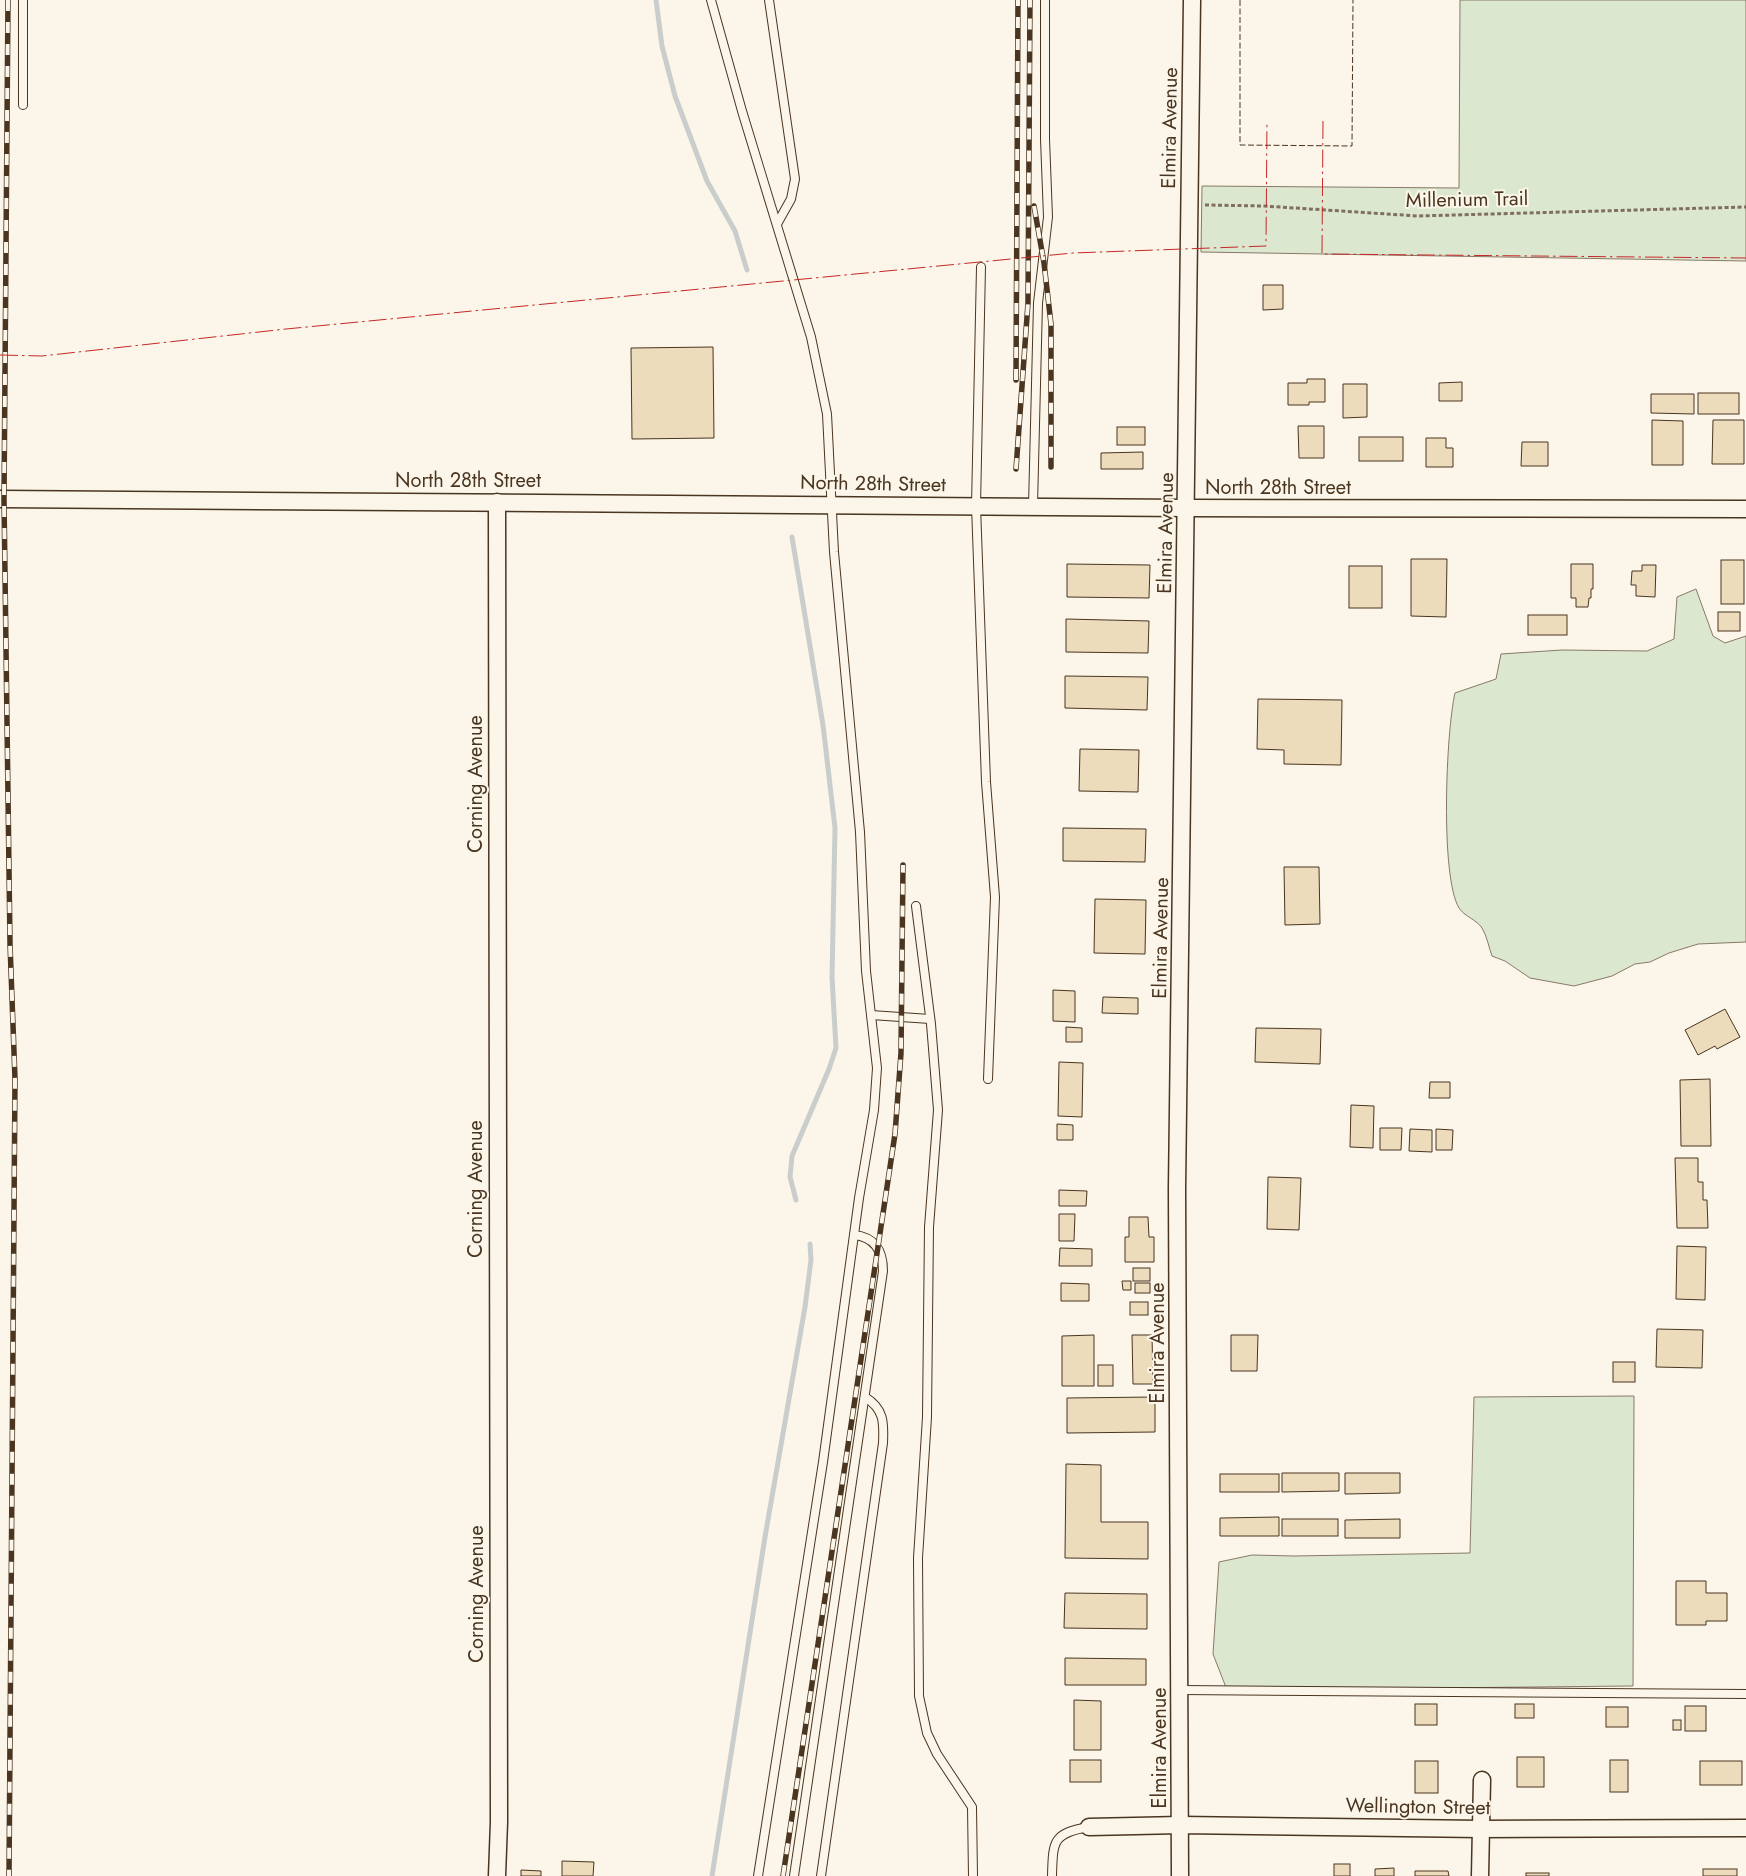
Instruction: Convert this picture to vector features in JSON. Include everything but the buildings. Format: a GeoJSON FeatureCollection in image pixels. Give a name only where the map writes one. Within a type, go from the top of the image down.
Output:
{"type":"FeatureCollection","features":[{"type":"Feature","properties":{"kind":"street","name":"Elmira Avenue"},"geometry":{"type":"LineString","coordinates":[[1180,1876],[1178,1189],[1192,0]]}},
{"type":"Feature","properties":{"kind":"street","name":"North 28th Street"},"geometry":{"type":"LineString","coordinates":[[0,499],[1187,508],[1746,509]]}},
{"type":"Feature","properties":{"kind":"street","name":"Corning Avenue"},"geometry":{"type":"LineString","coordinates":[[497,502],[499,1822],[497,1876]]}},
{"type":"Feature","properties":{"kind":"street"},"geometry":{"type":"LineString","coordinates":[[1480,1876],[1482,1780]]}},
{"type":"Feature","properties":{"kind":"street","name":"Wellington Street"},"geometry":{"type":"LineString","coordinates":[[1089,1827],[1180,1825],[1481,1829],[1746,1828]]}},
{"type":"Feature","properties":{"kind":"lane"},"geometry":{"type":"LineString","coordinates":[[23,0],[23,105]]}},
{"type":"Feature","properties":{"kind":"lane"},"geometry":{"type":"LineString","coordinates":[[711,0],[811,337],[826,414],[834,552],[860,832],[866,971],[877,1087],[854,1235],[823,1462],[758,1876]]}},
{"type":"Feature","properties":{"kind":"lane"},"geometry":{"type":"LineString","coordinates":[[769,0],[795,179],[791,199],[777,224]]}},
{"type":"Feature","properties":{"kind":"lane"},"geometry":{"type":"LineString","coordinates":[[1033,506],[1038,312],[1048,217],[1045,139],[1045,0]]}},
{"type":"Feature","properties":{"kind":"lane"},"geometry":{"type":"LineString","coordinates":[[981,267],[976,506],[986,782],[995,898],[988,1079]]}},
{"type":"Feature","properties":{"kind":"lane"},"geometry":{"type":"LineString","coordinates":[[916,906],[930,1019],[938,1110],[929,1227],[927,1417],[918,1549],[919,1696],[924,1726],[934,1749],[972,1808],[974,1832],[973,1876]]}},
{"type":"Feature","properties":{"kind":"lane"},"geometry":{"type":"LineString","coordinates":[[871,1015],[930,1019]]}},
{"type":"Feature","properties":{"kind":"lane"},"geometry":{"type":"LineString","coordinates":[[794,1876],[883,1263],[881,1252],[872,1241],[854,1235]]}},
{"type":"Feature","properties":{"kind":"lane"},"geometry":{"type":"LineString","coordinates":[[821,1876],[884,1443],[884,1422],[881,1411],[865,1397]]}},
{"type":"Feature","properties":{"kind":"lane"},"geometry":{"type":"LineString","coordinates":[[1180,1690],[1746,1694]]}},
{"type":"Feature","properties":{"kind":"lane"},"geometry":{"type":"LineString","coordinates":[[1052,1876],[1053,1846],[1056,1839],[1066,1832],[1089,1827]]}},
{"type":"Feature","properties":{"kind":"path","name":"Millenium Trail"},"geometry":{"type":"LineString","coordinates":[[1190,205],[1264,206],[1418,216],[1746,207]]}},
{"type":"Feature","properties":{"kind":"green space"},"geometry":{"type":"Polygon","coordinates":[[[1460,0],[1746,0],[1746,261],[1201,252],[1202,186],[1459,188],[1460,0]]]}},
{"type":"Feature","properties":{"kind":"green space"},"geometry":{"type":"Polygon","coordinates":[[[1696,589],[1713,636],[1725,643],[1746,636],[1746,942],[1698,944],[1669,953],[1650,962],[1635,964],[1612,976],[1574,986],[1530,978],[1505,961],[1492,956],[1482,928],[1461,911],[1453,891],[1449,866],[1446,803],[1449,739],[1455,693],[1496,679],[1501,654],[1562,650],[1647,651],[1674,639],[1677,597],[1696,589]]]}},
{"type":"Feature","properties":{"kind":"green space"},"geometry":{"type":"Polygon","coordinates":[[[1634,1396],[1633,1686],[1227,1690],[1213,1654],[1219,1562],[1252,1555],[1470,1553],[1474,1397],[1634,1396]]]}},
{"type":"Feature","properties":{"kind":"waterway"},"geometry":{"type":"LineString","coordinates":[[656,0],[662,46],[675,96],[707,181],[735,231],[747,270]]}},
{"type":"Feature","properties":{"kind":"waterway"},"geometry":{"type":"LineString","coordinates":[[792,537],[823,725],[835,828],[832,977],[836,1048],[792,1156],[790,1177],[796,1200]]}},
{"type":"Feature","properties":{"kind":"waterway"},"geometry":{"type":"LineString","coordinates":[[712,1876],[765,1537],[805,1307],[811,1260],[810,1244]]}},
{"type":"Feature","properties":{"kind":"railway"},"geometry":{"type":"LineString","coordinates":[[8,0],[4,499],[10,944],[15,1079],[9,1876]]}},
{"type":"Feature","properties":{"kind":"railway"},"geometry":{"type":"LineString","coordinates":[[1016,380],[1018,0]]}},
{"type":"Feature","properties":{"kind":"railway"},"geometry":{"type":"LineString","coordinates":[[1016,469],[1028,303],[1030,0]]}},
{"type":"Feature","properties":{"kind":"railway"},"geometry":{"type":"LineString","coordinates":[[1034,206],[1044,263],[1051,324],[1051,467]]}},
{"type":"Feature","properties":{"kind":"railway"},"geometry":{"type":"LineString","coordinates":[[783,1876],[895,1134],[901,1053],[903,865]]}},
{"type":"Feature","properties":{"kind":"fence"},"geometry":{"type":"LineString","coordinates":[[1240,0],[1240,145],[1352,146],[1353,0]]}},
{"type":"Feature","properties":{"kind":"power"},"geometry":{"type":"LineString","coordinates":[[0,355],[42,356],[286,329],[1073,253],[1266,246],[1267,121]]}},
{"type":"Feature","properties":{"kind":"power"},"geometry":{"type":"LineString","coordinates":[[1323,121],[1322,254],[1746,258]]}}]}
